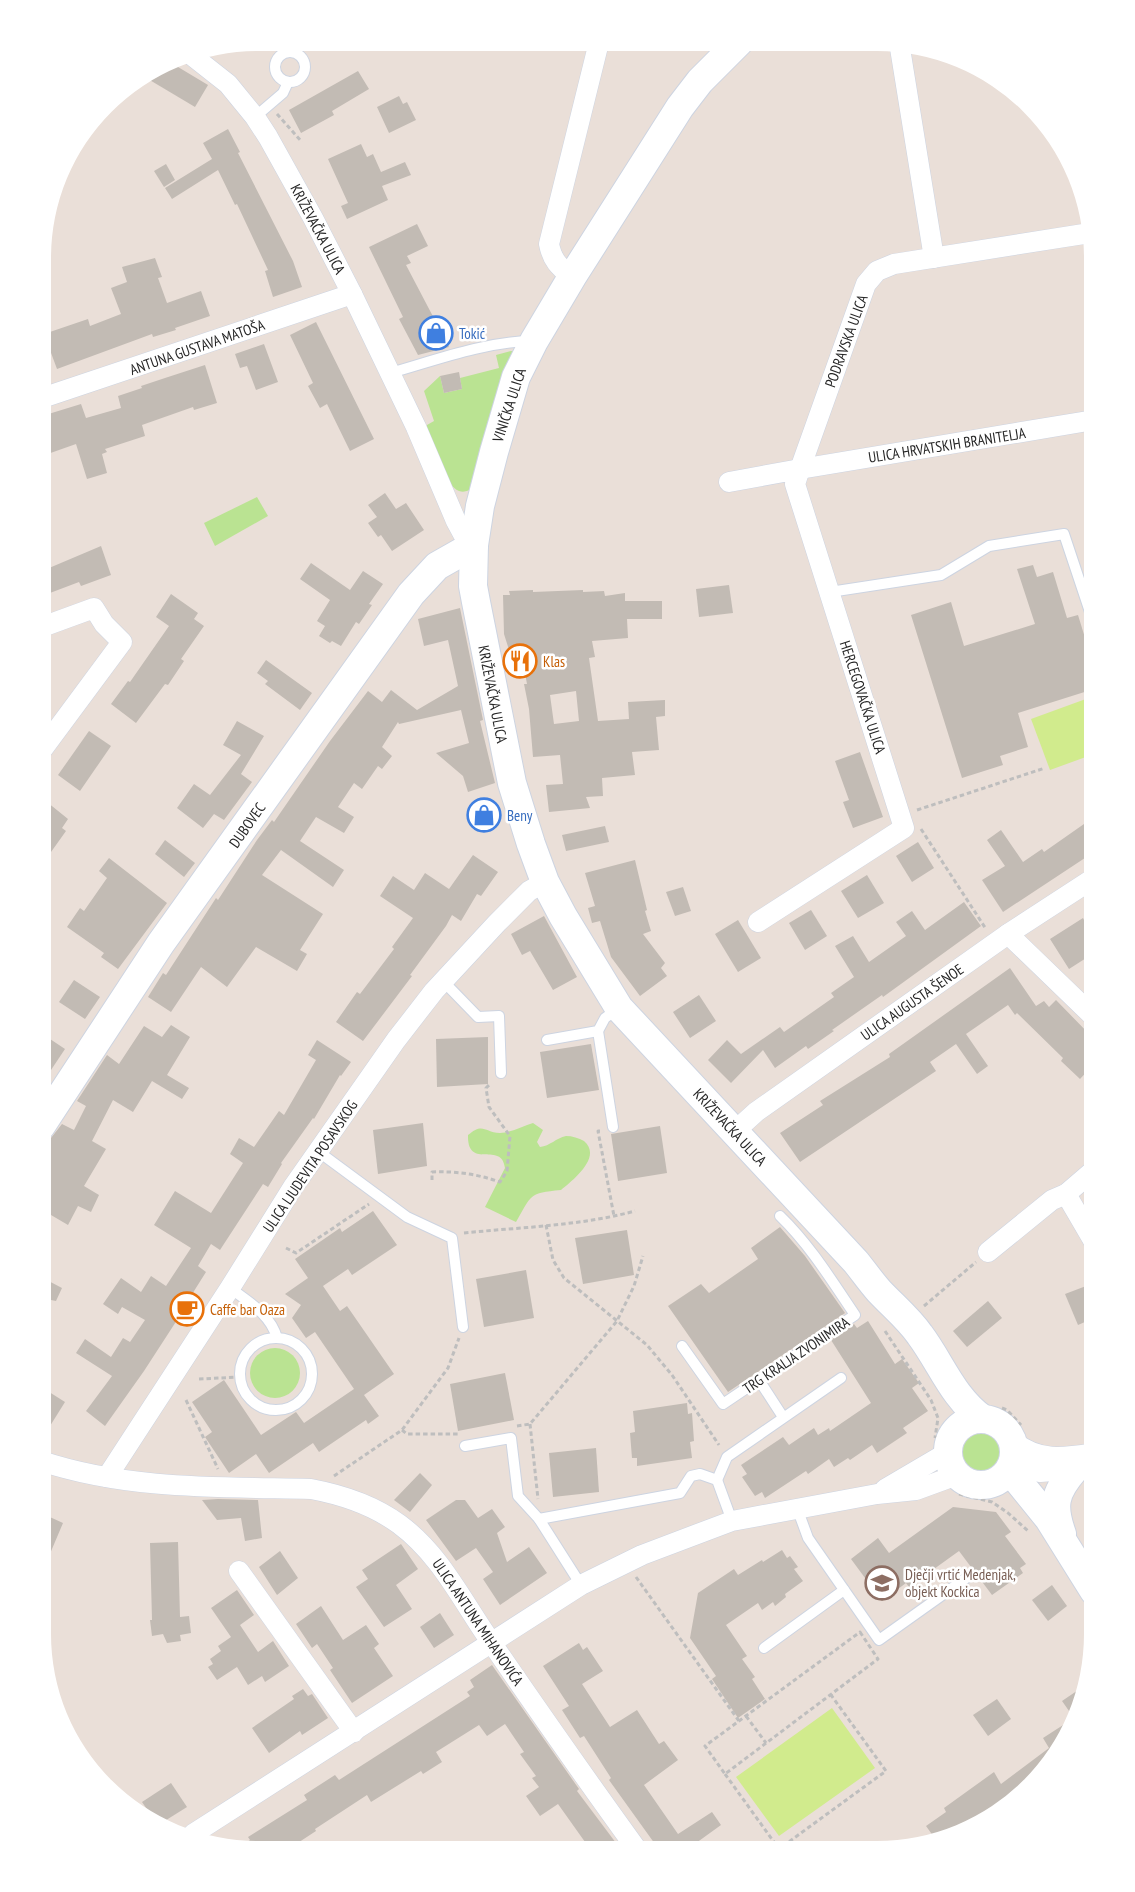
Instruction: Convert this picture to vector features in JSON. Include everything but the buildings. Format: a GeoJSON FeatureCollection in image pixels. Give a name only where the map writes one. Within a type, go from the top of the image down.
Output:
{"type":"FeatureCollection","features":[{"type":"Feature","properties":{"kind":"main road","name":"VINIČKA ULICA"},"geometry":{"type":"LineString","coordinates":[[474,545],[480,506],[506,408],[516,377],[534,340],[680,107],[700,81],[728,51]]}},
{"type":"Feature","properties":{"kind":"main road","name":"KRIŽEVAČKA ULICA"},"geometry":{"type":"LineString","coordinates":[[474,545],[473,586],[512,783],[545,882],[585,954],[619,1008],[856,1262],[878,1290],[914,1328],[961,1399],[972,1411],[991,1413],[993,1421],[1001,1425],[1010,1455]]}},
{"type":"Feature","properties":{"kind":"main road","name":"DUBOVEC"},"geometry":{"type":"LineString","coordinates":[[51,1110],[161,943],[411,594],[437,566],[474,545]]}},
{"type":"Feature","properties":{"kind":"main road","name":"KRIŽEVAČKA ULICA"},"geometry":{"type":"LineString","coordinates":[[878,1290],[890,1317],[942,1399],[953,1453]]}},
{"type":"Feature","properties":{"kind":"main road"},"geometry":{"type":"LineString","coordinates":[[991,1413],[965,1423],[953,1453],[973,1484],[1010,1455]]}},
{"type":"Feature","properties":{"kind":"main road"},"geometry":{"type":"LineString","coordinates":[[1010,1455],[1019,1482],[1064,1542],[1084,1577]]}},
{"type":"Feature","properties":{"kind":"main road"},"geometry":{"type":"LineString","coordinates":[[1010,1455],[1011,1497],[1084,1578]]}},
{"type":"Feature","properties":{"kind":"main road"},"geometry":{"type":"LineString","coordinates":[[1064,1542],[1056,1515],[1056,1502],[1064,1481],[1084,1465]]}},
{"type":"Feature","properties":{"kind":"street"},"geometry":{"type":"LineString","coordinates":[[572,277],[552,258],[549,244],[597,51]]}},
{"type":"Feature","properties":{"kind":"street"},"geometry":{"type":"LineString","coordinates":[[901,53],[934,258]]}},
{"type":"Feature","properties":{"kind":"street","name":"KRIŽEVAČKA ULICA"},"geometry":{"type":"LineString","coordinates":[[199,60],[262,111],[416,427],[456,521],[463,534],[474,545]]}},
{"type":"Feature","properties":{"kind":"street","name":"PODRAVSKA ULICA"},"geometry":{"type":"LineString","coordinates":[[800,469],[867,284],[877,271],[894,264],[1083,234]]}},
{"type":"Feature","properties":{"kind":"street","name":"ANTUNA GUSTAVA MATOŠA"},"geometry":{"type":"LineString","coordinates":[[51,395],[352,294]]}},
{"type":"Feature","properties":{"kind":"street","name":"ULICA HRVATSKIH BRANITELJA"},"geometry":{"type":"LineString","coordinates":[[800,469],[1084,422]]}},
{"type":"Feature","properties":{"kind":"street"},"geometry":{"type":"LineString","coordinates":[[729,482],[800,469]]}},
{"type":"Feature","properties":{"kind":"street","name":"HERCEGOVAČKA ULICA"},"geometry":{"type":"LineString","coordinates":[[800,469],[795,484],[904,828]]}},
{"type":"Feature","properties":{"kind":"street"},"geometry":{"type":"LineString","coordinates":[[51,624],[94,608],[104,624],[122,642],[51,738]]}},
{"type":"Feature","properties":{"kind":"street"},"geometry":{"type":"LineString","coordinates":[[758,922],[904,828]]}},
{"type":"Feature","properties":{"kind":"street","name":"ULICA LJUDEVITA POSAVSKOG"},"geometry":{"type":"LineString","coordinates":[[107,1477],[293,1188],[396,1040],[443,981],[529,891],[545,882]]}},
{"type":"Feature","properties":{"kind":"street","name":"ULICA AUGUSTA ŠENOE"},"geometry":{"type":"LineString","coordinates":[[734,1132],[756,1112],[1001,939],[1084,885]]}},
{"type":"Feature","properties":{"kind":"street"},"geometry":{"type":"LineString","coordinates":[[1001,939],[1084,1009]]}},
{"type":"Feature","properties":{"kind":"street"},"geometry":{"type":"LineString","coordinates":[[988,1252],[1052,1200],[1066,1194],[1084,1179]]}},
{"type":"Feature","properties":{"kind":"street"},"geometry":{"type":"LineString","coordinates":[[1066,1194],[1084,1225]]}},
{"type":"Feature","properties":{"kind":"street"},"geometry":{"type":"LineString","coordinates":[[197,1831],[491,1642],[550,1597],[581,1585],[642,1555],[732,1521],[878,1494],[916,1490],[953,1453]]}},
{"type":"Feature","properties":{"kind":"street"},"geometry":{"type":"LineString","coordinates":[[1010,1455],[1040,1472],[1084,1464]]}},
{"type":"Feature","properties":{"kind":"street","name":"ULICA ANTUNA MIHANOVIĆA"},"geometry":{"type":"LineString","coordinates":[[51,1464],[107,1477],[172,1485],[311,1489],[349,1497],[399,1523],[438,1561],[491,1642],[631,1841]]}},
{"type":"Feature","properties":{"kind":"street"},"geometry":{"type":"LineString","coordinates":[[239,1571],[354,1732]]}},
{"type":"Feature","properties":{"kind":"lane"},"geometry":{"type":"LineString","coordinates":[[262,111],[283,93],[288,82]]}},
{"type":"Feature","properties":{"kind":"lane"},"geometry":{"type":"LineString","coordinates":[[390,373],[469,351],[516,341],[534,340]]}},
{"type":"Feature","properties":{"kind":"lane"},"geometry":{"type":"LineString","coordinates":[[830,592],[941,575],[989,546],[1064,534],[1084,594]]}},
{"type":"Feature","properties":{"kind":"lane"},"geometry":{"type":"LineString","coordinates":[[443,981],[478,1017],[499,1016],[501,1073]]}},
{"type":"Feature","properties":{"kind":"lane"},"geometry":{"type":"LineString","coordinates":[[613,1127],[598,1031],[605,1018],[619,1008]]}},
{"type":"Feature","properties":{"kind":"lane"},"geometry":{"type":"LineString","coordinates":[[547,1040],[598,1031]]}},
{"type":"Feature","properties":{"kind":"lane"},"geometry":{"type":"LineString","coordinates":[[319,1152],[407,1217],[452,1238],[463,1327]]}},
{"type":"Feature","properties":{"kind":"lane","name":"TRG KRALJA ZVONIMIRA"},"geometry":{"type":"LineString","coordinates":[[682,1346],[723,1404],[855,1315],[816,1257],[780,1216]]}},
{"type":"Feature","properties":{"kind":"lane"},"geometry":{"type":"LineString","coordinates":[[230,1288],[259,1309],[274,1327],[277,1338]]}},
{"type":"Feature","properties":{"kind":"lane"},"geometry":{"type":"LineString","coordinates":[[277,1338],[294,1343],[302,1349],[312,1368],[312,1380],[308,1391],[300,1401],[279,1410],[266,1408],[256,1403],[247,1395],[241,1377],[247,1352],[264,1340],[277,1338]]}},
{"type":"Feature","properties":{"kind":"lane"},"geometry":{"type":"LineString","coordinates":[[732,1521],[717,1480],[727,1457],[841,1378]]}},
{"type":"Feature","properties":{"kind":"lane"},"geometry":{"type":"LineString","coordinates":[[759,1380],[783,1417]]}},
{"type":"Feature","properties":{"kind":"lane"},"geometry":{"type":"LineString","coordinates":[[465,1441],[511,1438],[518,1496],[539,1519],[581,1585]]}},
{"type":"Feature","properties":{"kind":"lane"},"geometry":{"type":"LineString","coordinates":[[539,1519],[680,1493],[691,1476],[700,1474],[717,1480]]}},
{"type":"Feature","properties":{"kind":"lane"},"geometry":{"type":"LineString","coordinates":[[796,1508],[808,1538],[879,1641],[969,1575]]}},
{"type":"Feature","properties":{"kind":"lane"},"geometry":{"type":"LineString","coordinates":[[764,1648],[844,1590]]}},
{"type":"Feature","properties":{"kind":"path"},"geometry":{"type":"LineString","coordinates":[[262,111],[302,142]]}},
{"type":"Feature","properties":{"kind":"path"},"geometry":{"type":"LineString","coordinates":[[917,810],[1045,768]]}},
{"type":"Feature","properties":{"kind":"path"},"geometry":{"type":"LineString","coordinates":[[904,828],[919,825],[1001,939]]}},
{"type":"Feature","properties":{"kind":"path"},"geometry":{"type":"LineString","coordinates":[[432,1180],[432,1172],[448,1171],[484,1176],[500,1182],[507,1171],[510,1136],[489,1107],[486,1088],[501,1073]]}},
{"type":"Feature","properties":{"kind":"path"},"geometry":{"type":"LineString","coordinates":[[613,1127],[598,1131],[614,1216]]}},
{"type":"Feature","properties":{"kind":"path"},"geometry":{"type":"LineString","coordinates":[[286,1248],[296,1253],[379,1197]]}},
{"type":"Feature","properties":{"kind":"path"},"geometry":{"type":"LineString","coordinates":[[452,1238],[457,1233],[546,1226],[614,1216],[635,1210]]}},
{"type":"Feature","properties":{"kind":"path"},"geometry":{"type":"LineString","coordinates":[[546,1226],[553,1260],[564,1278],[647,1345],[672,1375],[727,1457]]}},
{"type":"Feature","properties":{"kind":"path"},"geometry":{"type":"LineString","coordinates":[[918,1311],[988,1252]]}},
{"type":"Feature","properties":{"kind":"path"},"geometry":{"type":"LineString","coordinates":[[513,1427],[530,1424],[617,1321],[634,1286],[643,1257]]}},
{"type":"Feature","properties":{"kind":"path"},"geometry":{"type":"LineString","coordinates":[[333,1476],[402,1430],[448,1368],[463,1327]]}},
{"type":"Feature","properties":{"kind":"path"},"geometry":{"type":"LineString","coordinates":[[199,1379],[241,1377]]}},
{"type":"Feature","properties":{"kind":"path"},"geometry":{"type":"LineString","coordinates":[[186,1400],[221,1476]]}},
{"type":"Feature","properties":{"kind":"path"},"geometry":{"type":"LineString","coordinates":[[991,1413],[1007,1410],[1014,1416],[1010,1455]]}},
{"type":"Feature","properties":{"kind":"path"},"geometry":{"type":"LineString","coordinates":[[530,1424],[539,1519]]}},
{"type":"Feature","properties":{"kind":"path"},"geometry":{"type":"LineString","coordinates":[[402,1430],[407,1434],[452,1433],[465,1441]]}},
{"type":"Feature","properties":{"kind":"path"},"geometry":{"type":"LineString","coordinates":[[626,1582],[645,1572]]}},
{"type":"Feature","properties":{"kind":"path"},"geometry":{"type":"LineString","coordinates":[[636,1577],[739,1721]]}},
{"type":"Feature","properties":{"kind":"path"},"geometry":{"type":"LineString","coordinates":[[725,1774],[878,1659],[860,1632],[705,1746],[725,1774],[773,1841]]}},
{"type":"Feature","properties":{"kind":"path"},"geometry":{"type":"LineString","coordinates":[[790,1841],[886,1771],[831,1695]]}},
{"type":"Feature","properties":{"kind":"path"},"geometry":{"type":"LineString","coordinates":[[746,1716],[766,1743]]}},
{"type":"Feature","properties":{"kind":"green space"},"geometry":{"type":"Polygon","coordinates":[[[516,352],[473,488],[459,491],[444,474],[426,431],[427,425],[434,421],[424,391],[440,376],[444,393],[462,389],[460,378],[499,368],[496,355],[516,352]]]}},
{"type":"Feature","properties":{"kind":"green space"},"geometry":{"type":"Polygon","coordinates":[[[257,497],[268,516],[215,546],[204,523],[257,497]]]}},
{"type":"Feature","properties":{"kind":"green space"},"geometry":{"type":"Polygon","coordinates":[[[1084,700],[1084,758],[1050,770],[1031,719],[1084,700]]]}},
{"type":"Feature","properties":{"kind":"green space"},"geometry":{"type":"Polygon","coordinates":[[[533,1123],[543,1130],[537,1142],[540,1147],[562,1137],[571,1136],[584,1141],[589,1147],[590,1154],[584,1168],[572,1181],[561,1190],[536,1194],[525,1206],[516,1222],[485,1207],[505,1168],[503,1160],[498,1156],[478,1154],[473,1151],[469,1146],[468,1135],[480,1128],[504,1133],[533,1123]]]}},
{"type":"Feature","properties":{"kind":"green space"},"geometry":{"type":"Polygon","coordinates":[[[270,1348],[280,1348],[293,1355],[300,1368],[300,1378],[293,1391],[280,1398],[270,1398],[261,1394],[254,1387],[250,1378],[250,1368],[254,1359],[261,1352],[270,1348]]]}},
{"type":"Feature","properties":{"kind":"green space"},"geometry":{"type":"Polygon","coordinates":[[[981,1428],[997,1435],[1004,1451],[997,1467],[981,1474],[965,1467],[958,1451],[965,1435],[981,1428]]]}},
{"type":"Feature","properties":{"kind":"green space"},"geometry":{"type":"Polygon","coordinates":[[[832,1708],[875,1768],[779,1836],[736,1777],[832,1708]]]}},
{"type":"Feature","properties":{"kind":"place","name":"Tokić"},"geometry":{"type":"Point","coordinates":[436,333]}},
{"type":"Feature","properties":{"kind":"place","name":"Klas"},"geometry":{"type":"Point","coordinates":[520,661]}},
{"type":"Feature","properties":{"kind":"place","name":"Beny"},"geometry":{"type":"Point","coordinates":[484,815]}},
{"type":"Feature","properties":{"kind":"place","name":"Caffe bar Oaza"},"geometry":{"type":"Point","coordinates":[187,1309]}},
{"type":"Feature","properties":{"kind":"place","name":"Dječji vrtić Medenjak, objekt Kockica"},"geometry":{"type":"Point","coordinates":[882,1583]}}]}
